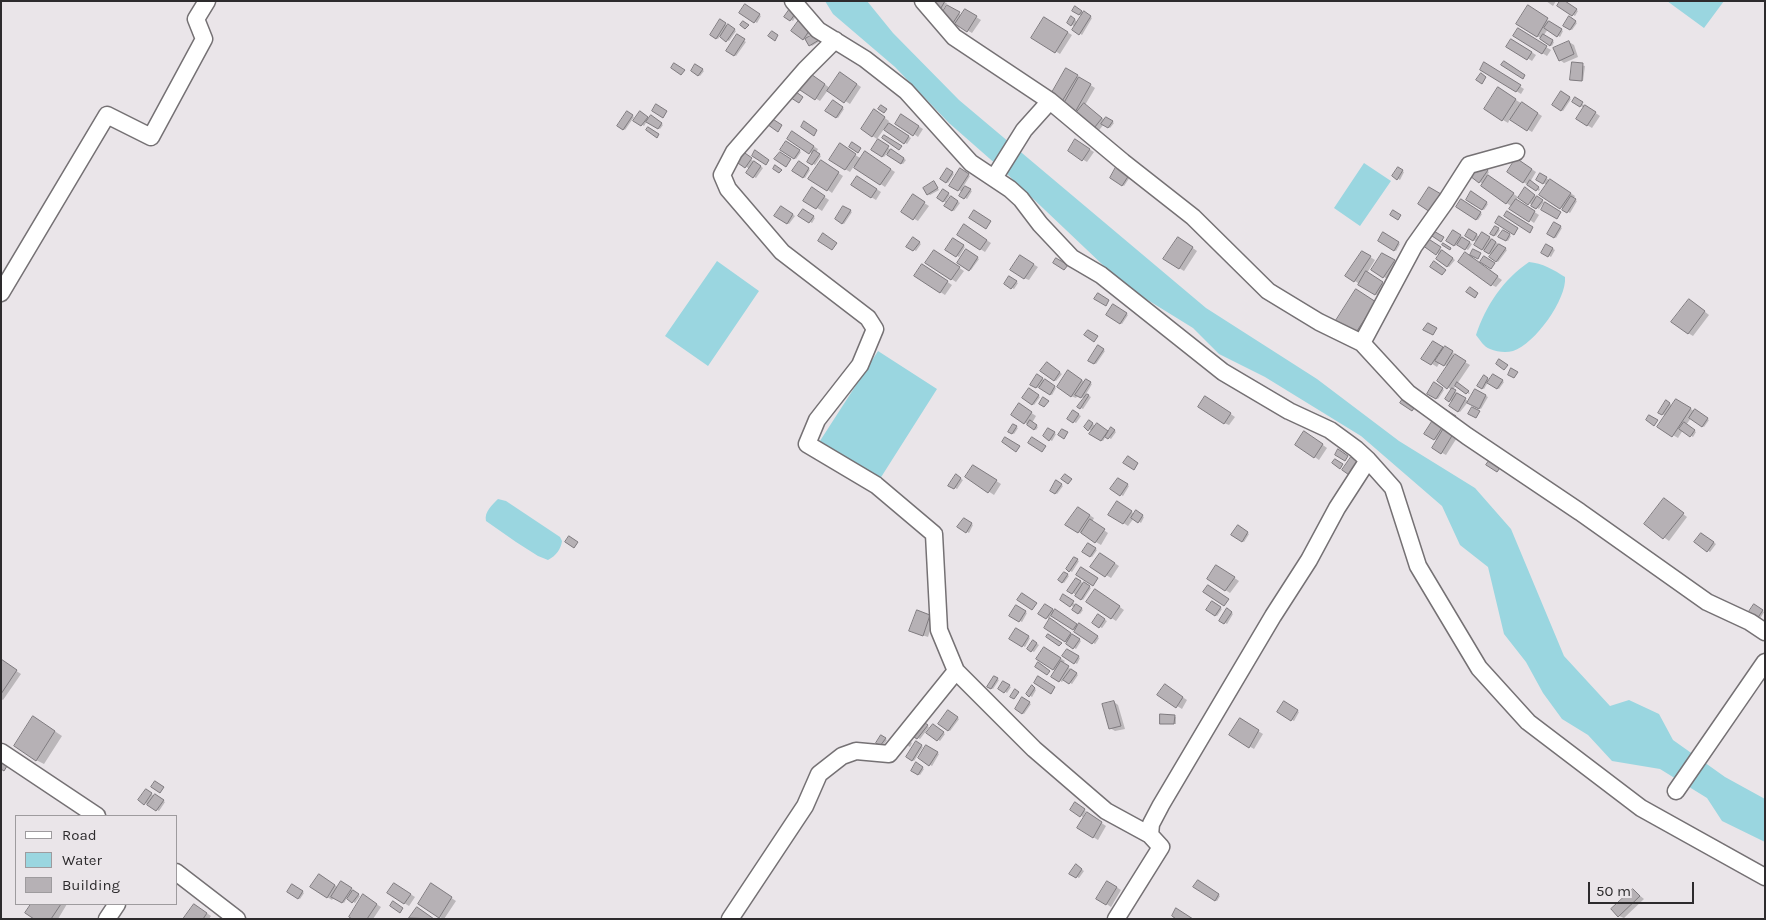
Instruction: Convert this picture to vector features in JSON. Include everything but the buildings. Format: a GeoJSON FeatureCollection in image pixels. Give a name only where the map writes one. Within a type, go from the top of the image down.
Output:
{"type":"FeatureCollection","features":[{"type":"Feature","properties":{"kind":"street"},"geometry":{"type":"LineString","coordinates":[[1,293],[108,115],[152,137],[204,39],[196,19],[207,1]]}},
{"type":"Feature","properties":{"kind":"street"},"geometry":{"type":"LineString","coordinates":[[793,1],[818,30],[865,59],[906,91],[971,163],[995,176],[1021,199],[1040,224],[1072,258],[1101,275],[1223,372],[1289,411],[1330,430],[1356,449],[1393,488],[1418,566],[1479,668],[1528,722],[1640,808],[1765,877]]}},
{"type":"Feature","properties":{"kind":"street"},"geometry":{"type":"LineString","coordinates":[[923,1],[954,37],[1050,101],[1193,217],[1268,291],[1319,322],[1362,343],[1408,393],[1466,436],[1580,512],[1707,602],[1750,622],[1765,632]]}},
{"type":"Feature","properties":{"kind":"street"},"geometry":{"type":"LineString","coordinates":[[835,40],[804,70],[734,152],[722,175],[728,189],[782,252],[868,318],[875,329],[860,365],[817,420],[807,444],[876,485],[934,534],[939,630],[956,671],[1034,749],[1106,811],[1150,835],[1161,847],[1116,919]]}},
{"type":"Feature","properties":{"kind":"street"},"geometry":{"type":"LineString","coordinates":[[995,176],[1024,130],[1050,101]]}},
{"type":"Feature","properties":{"kind":"street"},"geometry":{"type":"LineString","coordinates":[[1362,343],[1414,246],[1469,165],[1516,152]]}},
{"type":"Feature","properties":{"kind":"street"},"geometry":{"type":"LineString","coordinates":[[1150,835],[1151,824],[1161,805],[1273,616],[1309,560],[1337,508],[1368,460]]}},
{"type":"Feature","properties":{"kind":"street"},"geometry":{"type":"LineString","coordinates":[[1678,788],[1765,662]]}},
{"type":"Feature","properties":{"kind":"street"},"geometry":{"type":"LineString","coordinates":[[730,919],[805,806],[819,774],[842,756],[856,751],[889,754],[956,671]]}},
{"type":"Feature","properties":{"kind":"street"},"geometry":{"type":"LineString","coordinates":[[1,752],[96,815]]}},
{"type":"Feature","properties":{"kind":"street"},"geometry":{"type":"LineString","coordinates":[[178,874],[237,919]]}},
{"type":"Feature","properties":{"kind":"street"},"geometry":{"type":"LineString","coordinates":[[107,919],[116,905]]}},
{"type":"Feature","properties":{"kind":"water"},"geometry":{"type":"Polygon","coordinates":[[[825,1],[867,1],[893,33],[959,100],[1206,308],[1317,379],[1399,441],[1475,488],[1511,529],[1564,656],[1610,706],[1629,700],[1659,714],[1673,740],[1725,777],[1765,799],[1765,842],[1722,821],[1707,798],[1660,769],[1612,761],[1588,735],[1562,719],[1543,693],[1526,662],[1504,634],[1488,567],[1460,545],[1442,506],[1361,436],[1265,377],[1219,354],[1193,328],[1125,286],[1006,173],[949,123],[895,67],[833,14],[825,1]]]}},
{"type":"Feature","properties":{"kind":"water"},"geometry":{"type":"Polygon","coordinates":[[[1667,1],[1724,1],[1704,28],[1667,1]]]}},
{"type":"Feature","properties":{"kind":"water"},"geometry":{"type":"Polygon","coordinates":[[[1364,163],[1391,181],[1360,226],[1334,208],[1364,163]]]}},
{"type":"Feature","properties":{"kind":"water"},"geometry":{"type":"Polygon","coordinates":[[[717,261],[759,291],[708,366],[665,336],[717,261]]]}},
{"type":"Feature","properties":{"kind":"water"},"geometry":{"type":"Polygon","coordinates":[[[1529,262],[1543,265],[1565,277],[1561,297],[1548,320],[1531,340],[1522,347],[1507,352],[1488,348],[1476,335],[1485,313],[1503,285],[1529,262]]]}},
{"type":"Feature","properties":{"kind":"water"},"geometry":{"type":"Polygon","coordinates":[[[878,351],[937,389],[878,482],[818,444],[878,351]]]}},
{"type":"Feature","properties":{"kind":"water"},"geometry":{"type":"Polygon","coordinates":[[[498,499],[506,501],[560,537],[562,541],[556,554],[548,560],[538,556],[486,521],[487,512],[498,499]]]}}]}
